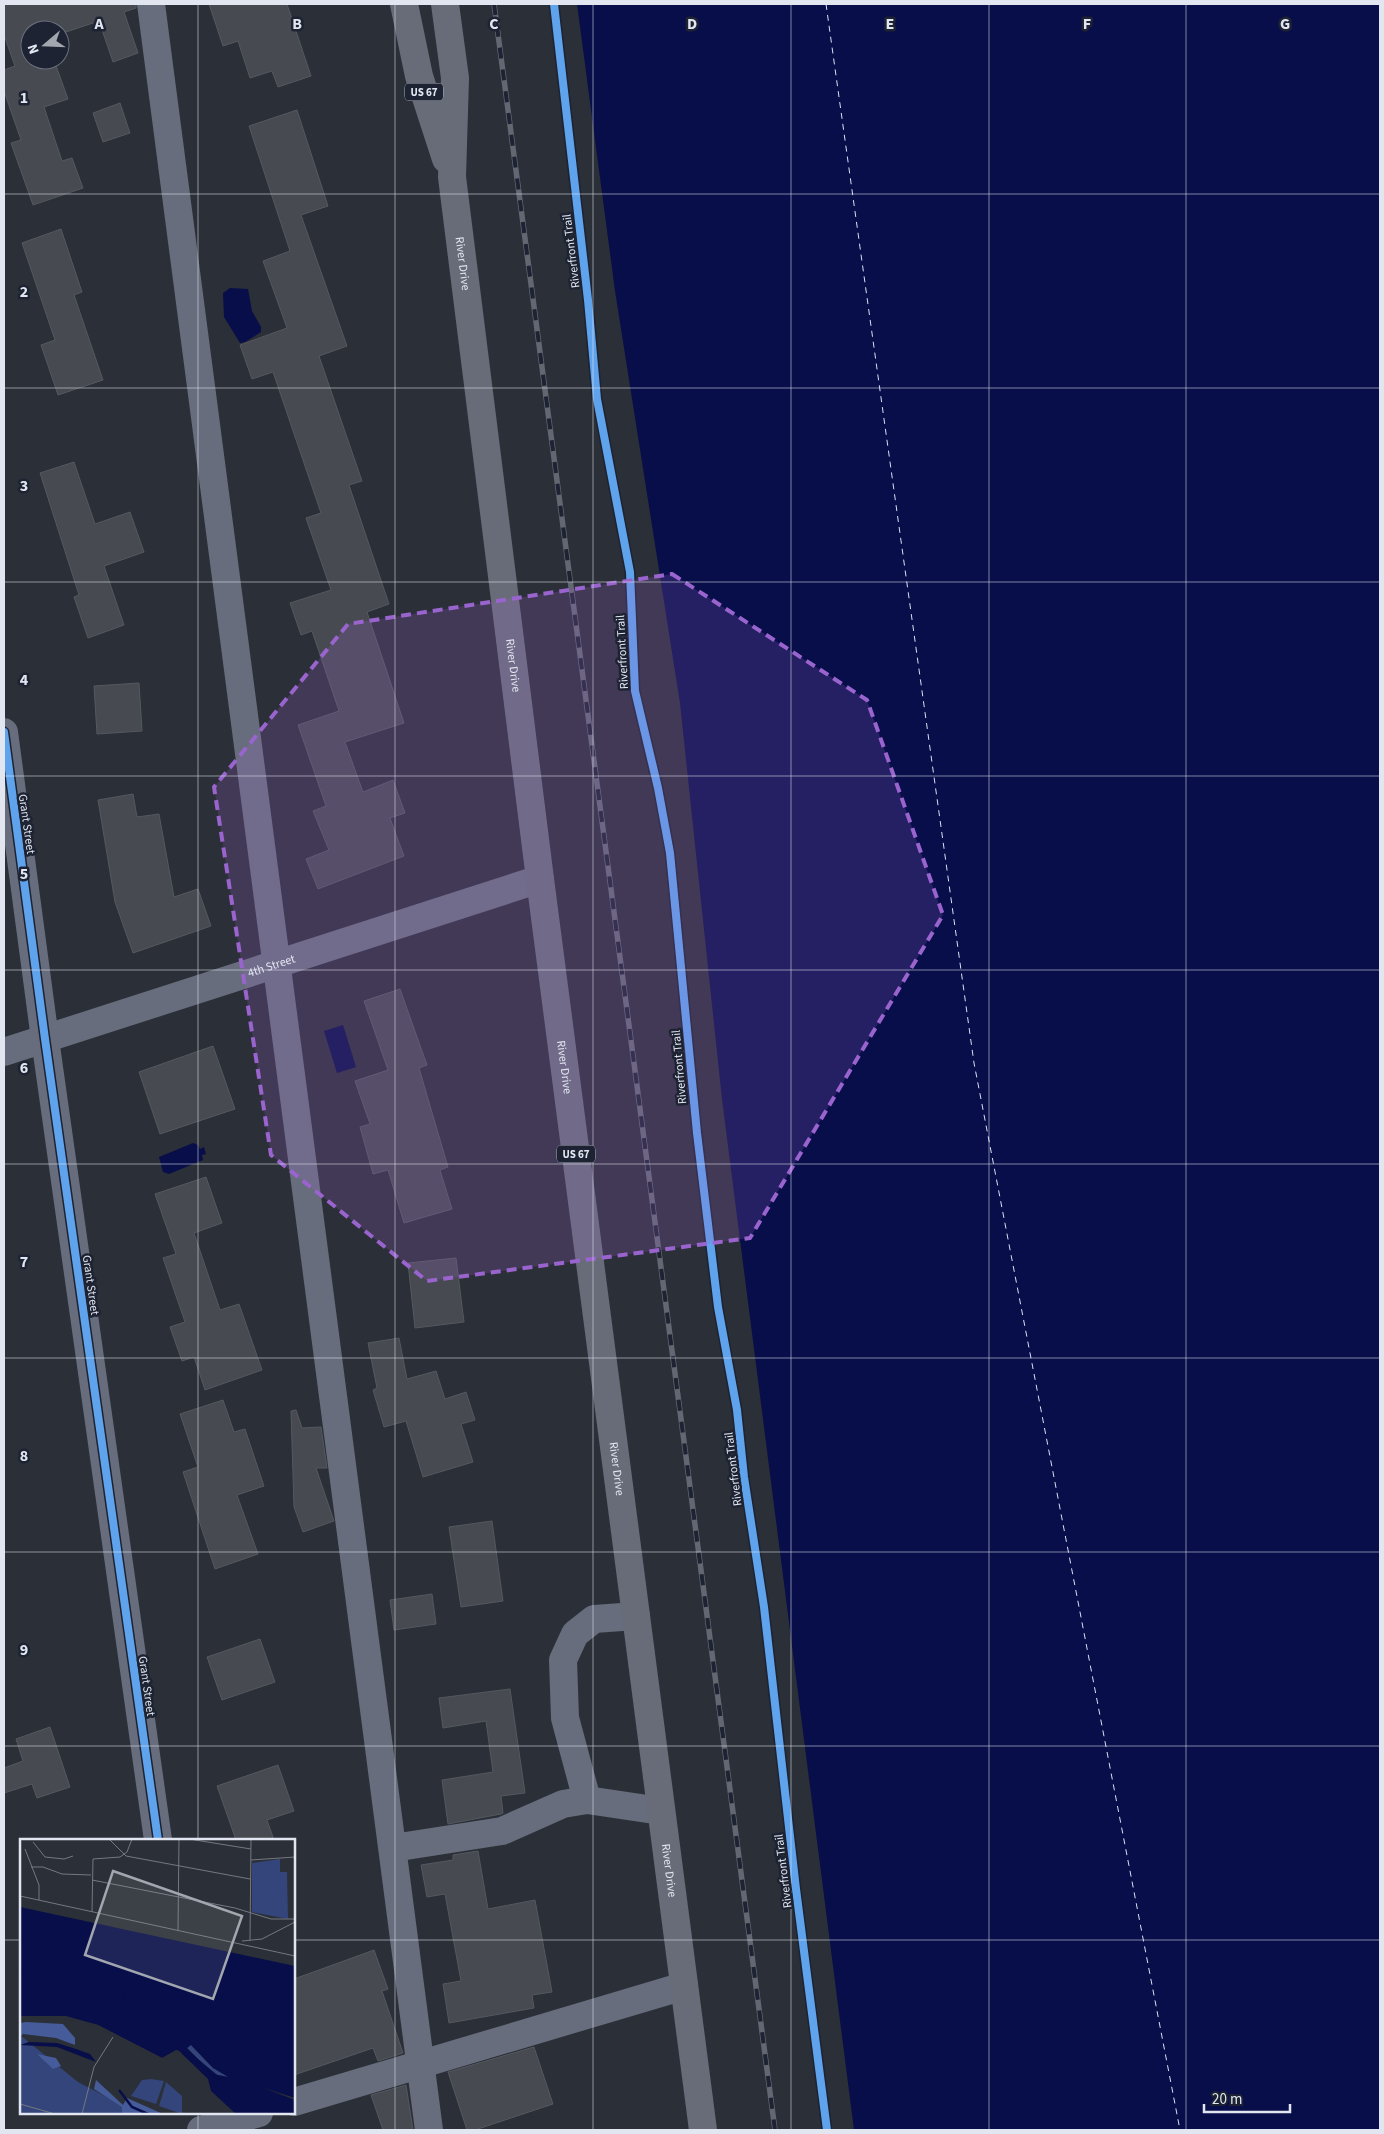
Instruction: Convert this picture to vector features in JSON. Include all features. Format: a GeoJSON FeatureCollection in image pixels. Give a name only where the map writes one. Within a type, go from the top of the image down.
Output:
{"type":"FeatureCollection","features":[{"type":"Feature","properties":{"kind":"main road","name":"US 67"},"geometry":{"type":"LineString","coordinates":[[404,4],[419,76],[452,177]]}},
{"type":"Feature","properties":{"kind":"main road","name":"River Drive"},"geometry":{"type":"LineString","coordinates":[[445,4],[455,78],[452,177],[540,878],[703,2130]]}},
{"type":"Feature","properties":{"kind":"street"},"geometry":{"type":"LineString","coordinates":[[151,4],[278,962],[422,2064],[429,2130]]}},
{"type":"Feature","properties":{"kind":"street","name":"Grant Street"},"geometry":{"type":"LineString","coordinates":[[4,732],[45,1039],[158,1839]]}},
{"type":"Feature","properties":{"kind":"street","name":"4th Street"},"geometry":{"type":"LineString","coordinates":[[4,1052],[540,878]]}},
{"type":"Feature","properties":{"kind":"street"},"geometry":{"type":"LineString","coordinates":[[587,1800],[565,1718],[563,1660],[575,1634],[594,1619],[636,1616]]}},
{"type":"Feature","properties":{"kind":"street"},"geometry":{"type":"LineString","coordinates":[[393,1848],[502,1831],[562,1804],[587,1800],[661,1810]]}},
{"type":"Feature","properties":{"kind":"street"},"geometry":{"type":"LineString","coordinates":[[295,2102],[684,1986]]}},
{"type":"Feature","properties":{"kind":"street"},"geometry":{"type":"LineString","coordinates":[[196,2114],[200,2130],[256,2114]]}},
{"type":"Feature","properties":{"kind":"highlighted area"},"geometry":{"type":"Polygon","coordinates":[[[672,574],[867,700],[943,915],[750,1238],[427,1281],[271,1155],[214,787],[348,624],[672,574]]]}},
{"type":"Feature","properties":{"kind":"shaded area"},"geometry":{"type":"Polygon","coordinates":[[[577,4],[1380,4],[1380,2130],[854,2130],[722,1099],[680,703],[615,291],[577,4]]]}},
{"type":"Feature","properties":{"kind":"shaded area"},"geometry":{"type":"Polygon","coordinates":[[[230,288],[248,289],[252,311],[261,327],[261,332],[245,342],[240,343],[224,317],[223,293],[230,288]]]}},
{"type":"Feature","properties":{"kind":"shaded area"},"geometry":{"type":"Polygon","coordinates":[[[343,1025],[356,1067],[337,1073],[324,1031],[343,1025]]]}},
{"type":"Feature","properties":{"kind":"shaded area"},"geometry":{"type":"Polygon","coordinates":[[[193,1143],[198,1145],[200,1149],[204,1147],[206,1154],[202,1155],[203,1160],[169,1174],[163,1172],[159,1157],[193,1143]]]}},
{"type":"Feature","properties":{"kind":"building"},"geometry":{"type":"Polygon","coordinates":[[[4,4],[136,4],[136,8],[124,12],[138,53],[113,62],[99,21],[70,31],[70,20],[20,20],[20,70],[58,70],[68,99],[44,107],[62,161],[72,158],[83,188],[33,205],[11,143],[21,140],[4,91],[4,70],[15,66],[4,35],[4,4]]]}},
{"type":"Feature","properties":{"kind":"building"},"geometry":{"type":"Polygon","coordinates":[[[209,4],[287,4],[311,76],[278,87],[272,71],[250,78],[238,41],[223,46],[209,4]]]}},
{"type":"Feature","properties":{"kind":"building"},"geometry":{"type":"Polygon","coordinates":[[[120,103],[130,133],[103,142],[93,113],[120,103]]]}},
{"type":"Feature","properties":{"kind":"building"},"geometry":{"type":"Polygon","coordinates":[[[297,110],[328,206],[301,215],[347,346],[319,356],[362,481],[349,485],[389,604],[367,612],[404,723],[345,742],[363,792],[393,780],[405,813],[390,818],[404,856],[318,889],[306,859],[329,850],[313,811],[326,806],[298,725],[339,711],[312,631],[301,635],[290,603],[331,590],[306,518],[321,513],[273,372],[252,379],[240,345],[287,328],[263,261],[290,251],[249,126],[297,110]]]}},
{"type":"Feature","properties":{"kind":"building"},"geometry":{"type":"Polygon","coordinates":[[[61,229],[82,292],[74,295],[103,380],[58,395],[41,345],[55,340],[22,243],[61,229]]]}},
{"type":"Feature","properties":{"kind":"building"},"geometry":{"type":"Polygon","coordinates":[[[74,462],[95,524],[130,512],[144,552],[104,566],[124,625],[88,638],[74,597],[79,595],[40,473],[74,462]]]}},
{"type":"Feature","properties":{"kind":"building"},"geometry":{"type":"Polygon","coordinates":[[[139,683],[142,731],[97,734],[94,686],[139,683]]]}},
{"type":"Feature","properties":{"kind":"building"},"geometry":{"type":"Polygon","coordinates":[[[133,794],[137,817],[159,814],[174,897],[198,889],[211,926],[133,953],[115,902],[98,800],[133,794]]]}},
{"type":"Feature","properties":{"kind":"building"},"geometry":{"type":"Polygon","coordinates":[[[400,989],[427,1065],[419,1068],[448,1167],[440,1170],[452,1209],[404,1223],[388,1170],[373,1174],[360,1127],[370,1124],[355,1081],[388,1070],[364,1001],[400,989]]]}},
{"type":"Feature","properties":{"kind":"building"},"geometry":{"type":"Polygon","coordinates":[[[213,1046],[235,1109],[160,1134],[139,1072],[213,1046]]]}},
{"type":"Feature","properties":{"kind":"building"},"geometry":{"type":"Polygon","coordinates":[[[206,1177],[222,1223],[194,1233],[220,1310],[239,1304],[262,1370],[205,1390],[194,1357],[182,1361],[170,1327],[185,1322],[163,1258],[176,1254],[155,1194],[206,1177]]]}},
{"type":"Feature","properties":{"kind":"building"},"geometry":{"type":"Polygon","coordinates":[[[456,1258],[464,1322],[415,1328],[408,1263],[456,1258]]]}},
{"type":"Feature","properties":{"kind":"building"},"geometry":{"type":"Polygon","coordinates":[[[399,1338],[407,1379],[436,1371],[445,1399],[466,1392],[475,1420],[461,1424],[473,1462],[423,1477],[406,1421],[384,1427],[373,1390],[377,1388],[368,1343],[399,1338]]]}},
{"type":"Feature","properties":{"kind":"building"},"geometry":{"type":"Polygon","coordinates":[[[223,1400],[234,1432],[245,1429],[264,1486],[237,1495],[258,1554],[215,1569],[183,1472],[198,1467],[180,1414],[223,1400]]]}},
{"type":"Feature","properties":{"kind":"building"},"geometry":{"type":"Polygon","coordinates":[[[296,1410],[302,1428],[321,1427],[327,1468],[316,1468],[334,1521],[303,1532],[294,1507],[291,1411],[296,1410]]]}},
{"type":"Feature","properties":{"kind":"building"},"geometry":{"type":"Polygon","coordinates":[[[492,1521],[503,1601],[461,1607],[449,1527],[492,1521]]]}},
{"type":"Feature","properties":{"kind":"building"},"geometry":{"type":"Polygon","coordinates":[[[432,1594],[436,1624],[394,1630],[390,1600],[432,1594]]]}},
{"type":"Feature","properties":{"kind":"building"},"geometry":{"type":"Polygon","coordinates":[[[260,1639],[275,1682],[222,1700],[207,1657],[260,1639]]]}},
{"type":"Feature","properties":{"kind":"building"},"geometry":{"type":"Polygon","coordinates":[[[510,1689],[525,1793],[501,1796],[503,1813],[501,1814],[448,1824],[442,1780],[493,1772],[486,1721],[443,1728],[439,1698],[510,1689]]]}},
{"type":"Feature","properties":{"kind":"building"},"geometry":{"type":"Polygon","coordinates":[[[50,1727],[70,1787],[37,1798],[32,1784],[4,1793],[4,1768],[23,1761],[16,1739],[50,1727]]]}},
{"type":"Feature","properties":{"kind":"building"},"geometry":{"type":"Polygon","coordinates":[[[278,1765],[294,1811],[267,1820],[274,1839],[236,1839],[217,1786],[278,1765]]]}},
{"type":"Feature","properties":{"kind":"building"},"geometry":{"type":"Polygon","coordinates":[[[478,1851],[488,1909],[535,1900],[552,1992],[532,1995],[534,2008],[449,2023],[443,1984],[461,1981],[445,1894],[427,1897],[421,1865],[453,1860],[453,1855],[478,1851]]]}},
{"type":"Feature","properties":{"kind":"building"},"geometry":{"type":"Polygon","coordinates":[[[374,1950],[388,1989],[382,1991],[403,2053],[378,2061],[373,2048],[295,2075],[295,1979],[374,1950]]]}},
{"type":"Feature","properties":{"kind":"building"},"geometry":{"type":"Polygon","coordinates":[[[534,2047],[553,2104],[475,2130],[467,2130],[448,2072],[534,2047]]]}},
{"type":"Feature","properties":{"kind":"building"},"geometry":{"type":"Polygon","coordinates":[[[406,2085],[413,2130],[383,2130],[371,2095],[406,2085]]]}},
{"type":"Feature","properties":{"kind":"ferry route"},"geometry":{"type":"LineString","coordinates":[[826,4],[974,1063],[1180,2130]]}},
{"type":"Feature","properties":{"kind":"railway"},"geometry":{"type":"LineString","coordinates":[[494,4],[775,2130]]}},
{"type":"Feature","properties":{"kind":"cycle path","name":"Riverfront Trail"},"geometry":{"type":"LineString","coordinates":[[554,4],[588,300],[597,399],[630,572],[635,691],[658,788],[670,853],[697,1133],[718,1307],[737,1410],[744,1477],[764,1607],[796,1889],[827,2130]]}},
{"type":"Feature","properties":{"kind":"cycle path"},"geometry":{"type":"LineString","coordinates":[[4,732],[45,1039],[158,1839]]}}]}
